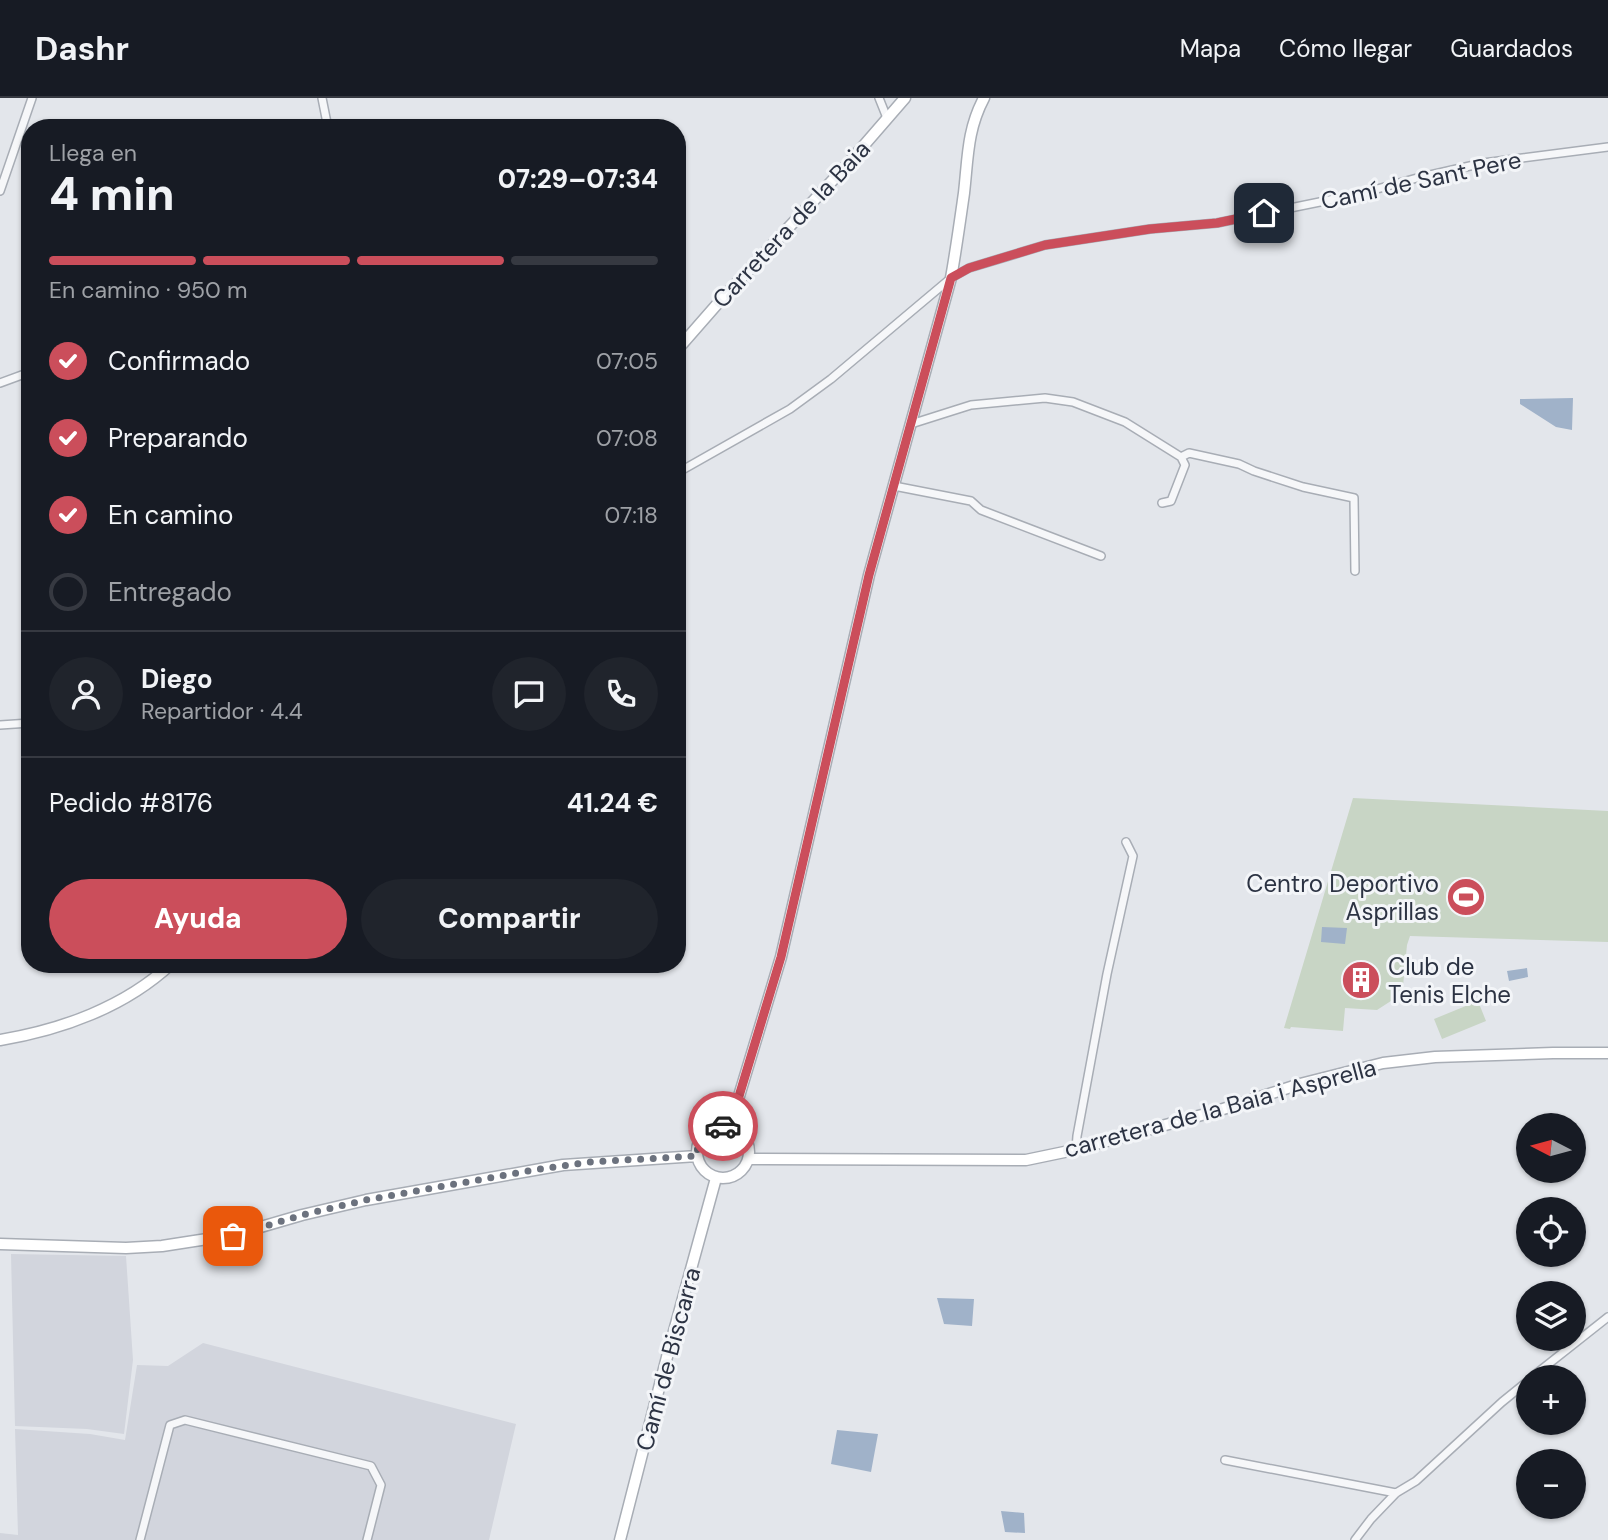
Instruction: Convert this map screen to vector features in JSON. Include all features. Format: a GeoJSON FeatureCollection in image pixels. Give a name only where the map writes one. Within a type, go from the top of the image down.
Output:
{"type":"FeatureCollection","features":[{"type":"Feature","properties":{"kind":"main road","name":"Carretera de la Baia"},"geometry":{"type":"LineString","coordinates":[[686,340],[905,98]]}},
{"type":"Feature","properties":{"kind":"main road"},"geometry":{"type":"LineString","coordinates":[[730,1126],[781,957],[869,575],[951,278],[959,233],[968,144],[984,98]]}},
{"type":"Feature","properties":{"kind":"main road"},"geometry":{"type":"LineString","coordinates":[[0,1040],[77,1020],[116,1004],[162,973]]}},
{"type":"Feature","properties":{"kind":"main road","name":"carretera de la Baia i Asprella"},"geometry":{"type":"LineString","coordinates":[[748,1159],[1026,1160],[1220,1111],[1300,1084],[1383,1063],[1449,1057],[1608,1052]]}},
{"type":"Feature","properties":{"kind":"main road"},"geometry":{"type":"LineString","coordinates":[[717,1126],[730,1126],[745,1138],[748,1159],[738,1174],[729,1178],[716,1178],[704,1171],[698,1162],[697,1147],[704,1134],[717,1126]]}},
{"type":"Feature","properties":{"kind":"main road"},"geometry":{"type":"LineString","coordinates":[[0,1244],[127,1248],[162,1246],[233,1236],[302,1215],[366,1200],[553,1167],[590,1162],[697,1156]]}},
{"type":"Feature","properties":{"kind":"main road","name":"Camí de Biscarra"},"geometry":{"type":"LineString","coordinates":[[620,1540],[716,1178]]}},
{"type":"Feature","properties":{"kind":"street"},"geometry":{"type":"LineString","coordinates":[[25,119],[32,98]]}},
{"type":"Feature","properties":{"kind":"street"},"geometry":{"type":"LineString","coordinates":[[322,98],[326,119]]}},
{"type":"Feature","properties":{"kind":"street"},"geometry":{"type":"LineString","coordinates":[[879,98],[887,118]]}},
{"type":"Feature","properties":{"kind":"street"},"geometry":{"type":"LineString","coordinates":[[0,191],[21,130]]}},
{"type":"Feature","properties":{"kind":"street","name":"Camí de Sant Pere"},"geometry":{"type":"LineString","coordinates":[[686,468],[790,409],[831,379],[951,278],[969,268],[1045,245],[1150,229],[1217,223],[1359,194],[1483,163],[1608,147]]}},
{"type":"Feature","properties":{"kind":"street"},"geometry":{"type":"LineString","coordinates":[[0,383],[21,375]]}},
{"type":"Feature","properties":{"kind":"street"},"geometry":{"type":"LineString","coordinates":[[911,424],[971,405],[1045,398],[1073,402],[1125,422],[1181,457],[1185,465],[1171,500],[1162,503]]}},
{"type":"Feature","properties":{"kind":"street"},"geometry":{"type":"LineString","coordinates":[[1181,457],[1189,453],[1239,464],[1303,487],[1354,498],[1355,571]]}},
{"type":"Feature","properties":{"kind":"street"},"geometry":{"type":"LineString","coordinates":[[894,486],[971,501],[981,510],[1101,556]]}},
{"type":"Feature","properties":{"kind":"street"},"geometry":{"type":"LineString","coordinates":[[0,725],[21,724]]}},
{"type":"Feature","properties":{"kind":"street"},"geometry":{"type":"LineString","coordinates":[[1076,1149],[1107,974],[1133,856],[1126,842]]}},
{"type":"Feature","properties":{"kind":"street"},"geometry":{"type":"LineString","coordinates":[[1547,1365],[1608,1317]]}},
{"type":"Feature","properties":{"kind":"street"},"geometry":{"type":"LineString","coordinates":[[1355,1540],[1396,1493],[1416,1481],[1516,1391]]}},
{"type":"Feature","properties":{"kind":"street"},"geometry":{"type":"LineString","coordinates":[[140,1540],[170,1425],[185,1420],[371,1466],[381,1485],[366,1540]]}},
{"type":"Feature","properties":{"kind":"street"},"geometry":{"type":"LineString","coordinates":[[1225,1460],[1396,1493]]}},
{"type":"Feature","properties":{"kind":"shaded area"},"geometry":{"type":"Polygon","coordinates":[[[11,1254],[126,1256],[133,1360],[124,1434],[87,1429],[15,1426],[11,1254]]]}},
{"type":"Feature","properties":{"kind":"shaded area"},"geometry":{"type":"Polygon","coordinates":[[[203,1343],[516,1424],[489,1540],[0,1540],[0,1533],[18,1535],[15,1429],[90,1434],[125,1440],[137,1365],[168,1366],[203,1343]]]}},
{"type":"Feature","properties":{"kind":"green space","name":"Centro Deportivo Asprillas"},"geometry":{"type":"Polygon","coordinates":[[[1353,798],[1608,811],[1608,942],[1410,936],[1403,986],[1408,998],[1397,1001],[1394,999],[1377,1010],[1345,1008],[1343,1031],[1284,1028],[1353,798]]]}},
{"type":"Feature","properties":{"kind":"green space"},"geometry":{"type":"Polygon","coordinates":[[[1478,1001],[1486,1021],[1442,1039],[1434,1019],[1478,1001]]]}},
{"type":"Feature","properties":{"kind":"water"},"geometry":{"type":"Polygon","coordinates":[[[1573,398],[1572,430],[1556,427],[1520,404],[1520,399],[1573,398]]]}},
{"type":"Feature","properties":{"kind":"water"},"geometry":{"type":"Polygon","coordinates":[[[1322,927],[1347,928],[1345,944],[1321,942],[1322,927]]]}},
{"type":"Feature","properties":{"kind":"water"},"geometry":{"type":"Polygon","coordinates":[[[1527,968],[1528,977],[1509,981],[1507,971],[1527,968]]]}},
{"type":"Feature","properties":{"kind":"water"},"geometry":{"type":"Polygon","coordinates":[[[937,1298],[974,1299],[972,1326],[944,1324],[937,1298]]]}},
{"type":"Feature","properties":{"kind":"water"},"geometry":{"type":"Polygon","coordinates":[[[837,1430],[878,1434],[871,1472],[831,1464],[837,1430]]]}},
{"type":"Feature","properties":{"kind":"water"},"geometry":{"type":"Polygon","coordinates":[[[1001,1511],[1024,1513],[1025,1533],[1005,1532],[1001,1511]]]}},
{"type":"Feature","properties":{"kind":"way so far"},"geometry":{"type":"LineString","coordinates":[[233,1236],[302,1215],[366,1200],[534,1170],[590,1162],[697,1156],[699,1140],[704,1134],[717,1126],[723,1126]]}},
{"type":"Feature","properties":{"kind":"place","name":"Centro Deportivo Asprillas"},"geometry":{"type":"Point","coordinates":[1466,897]}},
{"type":"Feature","properties":{"kind":"place","name":"Club de Tenis Elche"},"geometry":{"type":"Point","coordinates":[1361,980]}},
{"type":"Feature","properties":{"kind":"route"},"geometry":{"type":"LineString","coordinates":[[723,1126],[730,1126],[781,957],[869,575],[951,278],[969,268],[1045,245],[1150,229],[1217,223],[1264,213]]}}]}
